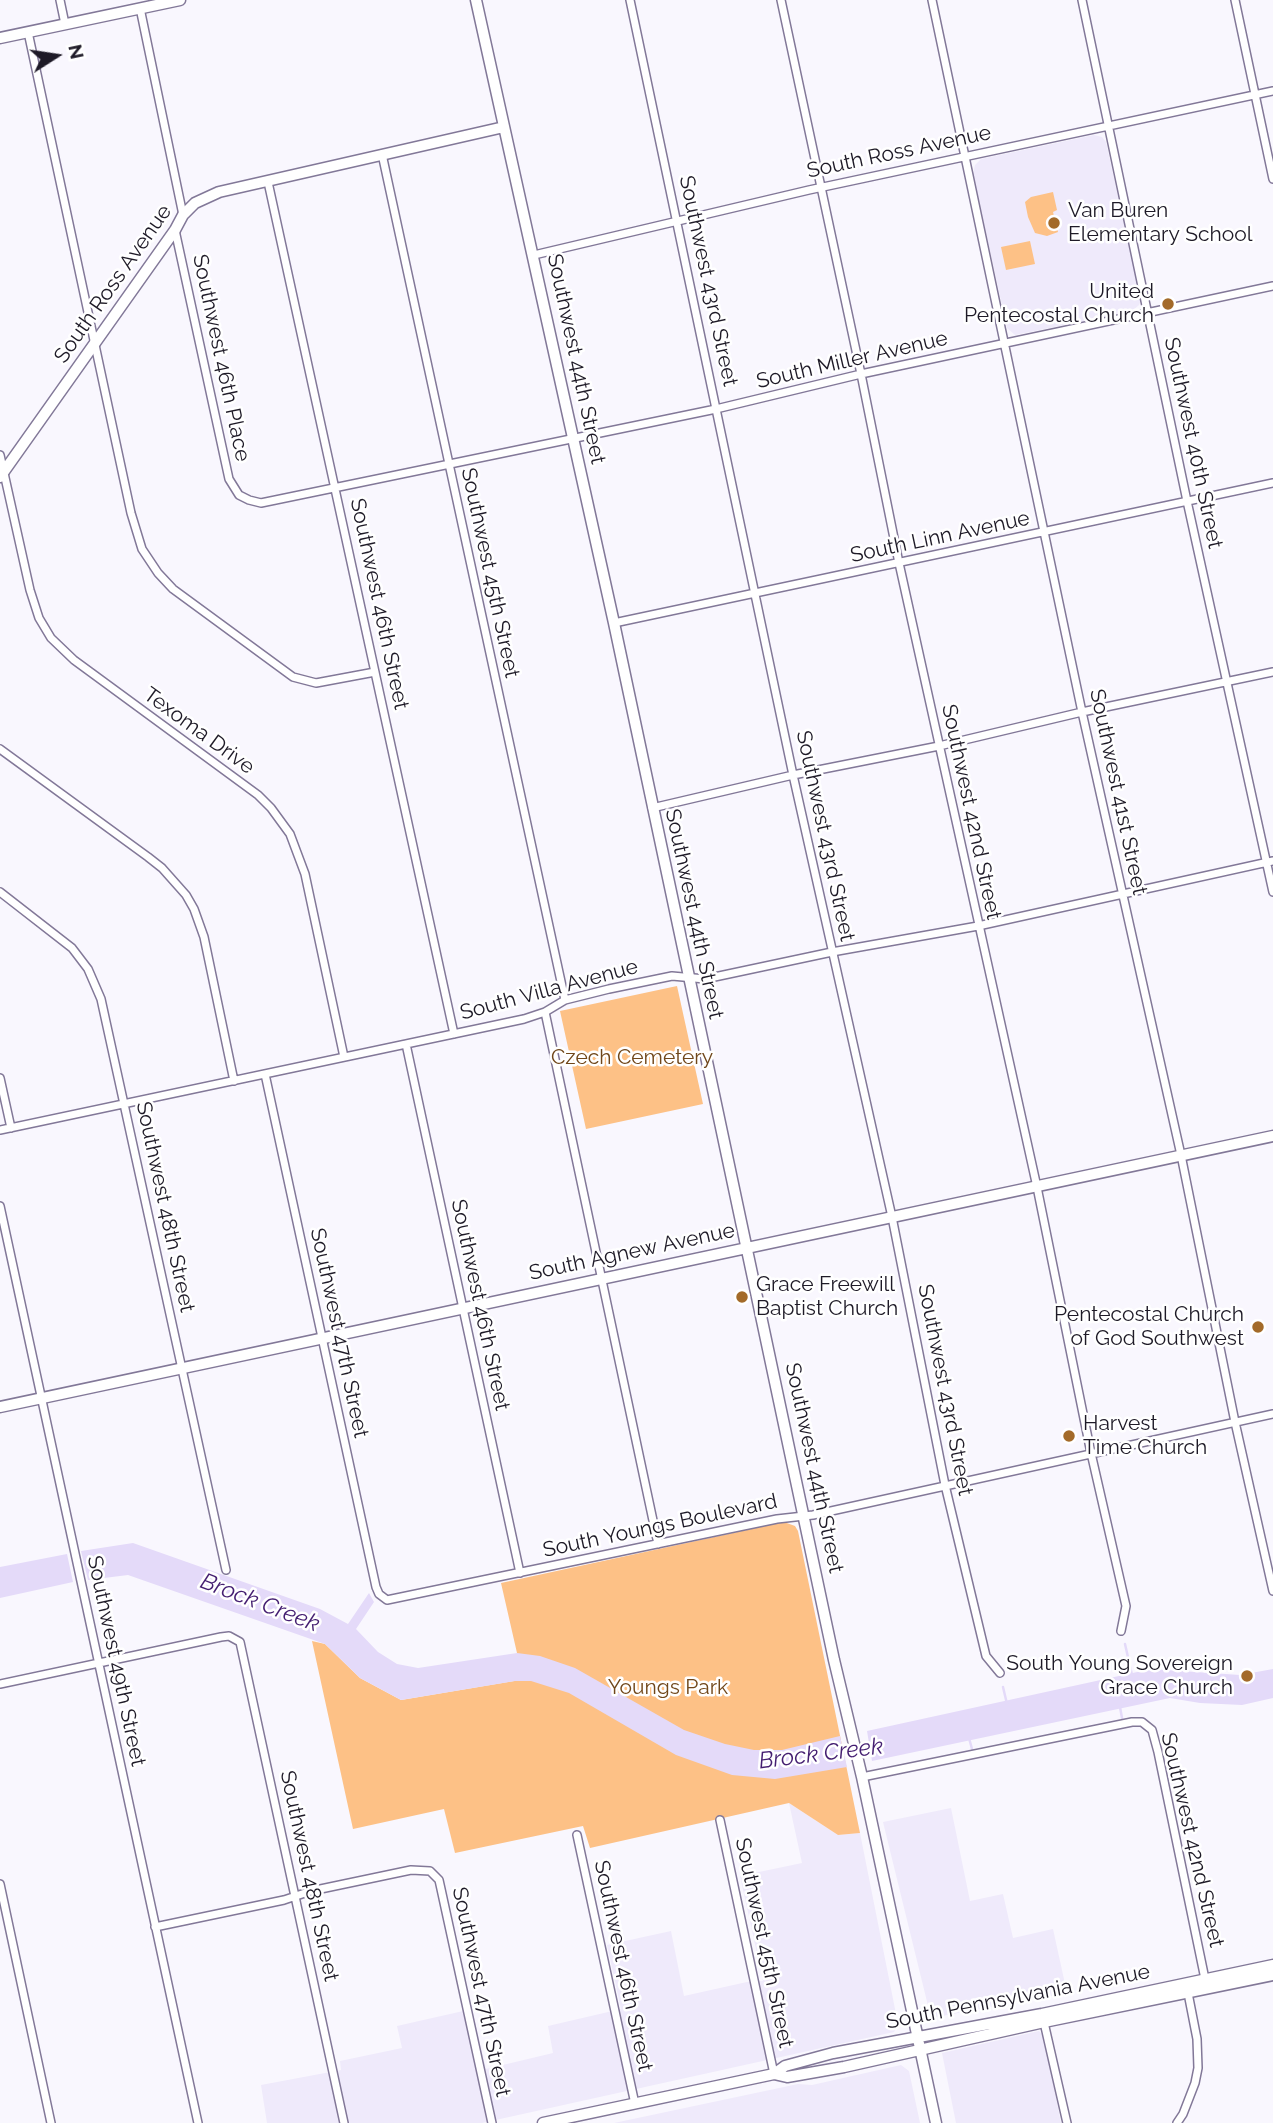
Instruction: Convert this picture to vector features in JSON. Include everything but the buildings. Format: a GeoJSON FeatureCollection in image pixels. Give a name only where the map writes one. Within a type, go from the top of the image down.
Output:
{"type":"FeatureCollection","features":[{"type":"Feature","properties":{"kind":"main road"},"geometry":{"type":"LineString","coordinates":[[0,38],[180,0]]}},
{"type":"Feature","properties":{"kind":"main road","name":"Southwest 44th Street"},"geometry":{"type":"LineString","coordinates":[[476,0],[614,623],[651,808],[936,2123]]}},
{"type":"Feature","properties":{"kind":"main road","name":"South Ross Avenue"},"geometry":{"type":"LineString","coordinates":[[2,475],[183,215],[195,203],[219,192],[504,127]]}},
{"type":"Feature","properties":{"kind":"main road","name":"South Agnew Avenue"},"geometry":{"type":"LineString","coordinates":[[0,1407],[1273,1136]]}},
{"type":"Feature","properties":{"kind":"main road","name":"South Pennsylvania Avenue"},"geometry":{"type":"LineString","coordinates":[[774,2074],[787,2077],[921,2050],[1043,2018],[1273,1965]]}},
{"type":"Feature","properties":{"kind":"main road","name":"South Pennsylvania Avenue"},"geometry":{"type":"LineString","coordinates":[[543,2123],[774,2074],[785,2066],[833,2053],[917,2036],[1188,1993],[1273,1975]]}},
{"type":"Feature","properties":{"kind":"street"},"geometry":{"type":"LineString","coordinates":[[60,0],[65,23]]}},
{"type":"Feature","properties":{"kind":"street","name":"Southwest 43rd Street"},"geometry":{"type":"LineString","coordinates":[[630,0],[793,775],[892,1217],[945,1485],[986,1656],[1000,1673]]}},
{"type":"Feature","properties":{"kind":"street","name":"Southwest 42nd Street"},"geometry":{"type":"LineString","coordinates":[[781,0],[899,563],[1037,1187],[1091,1453],[1126,1606],[1121,1631]]}},
{"type":"Feature","properties":{"kind":"street","name":"Southwest 41st Street"},"geometry":{"type":"LineString","coordinates":[[932,0],[1082,712],[1181,1155],[1235,1422],[1273,1591]]}},
{"type":"Feature","properties":{"kind":"street","name":"Southwest 40th Street"},"geometry":{"type":"LineString","coordinates":[[1082,0],[1187,501],[1270,862],[1273,892]]}},
{"type":"Feature","properties":{"kind":"street"},"geometry":{"type":"LineString","coordinates":[[1235,0],[1273,179]]}},
{"type":"Feature","properties":{"kind":"street"},"geometry":{"type":"LineString","coordinates":[[140,8],[183,215]]}},
{"type":"Feature","properties":{"kind":"street"},"geometry":{"type":"LineString","coordinates":[[28,32],[94,346],[135,531],[142,549],[173,589],[293,677],[316,683],[376,671]]}},
{"type":"Feature","properties":{"kind":"street","name":"South Ross Avenue"},"geometry":{"type":"LineString","coordinates":[[534,255],[966,156],[1273,91]]}},
{"type":"Feature","properties":{"kind":"street","name":"Southwest 45th Street"},"geometry":{"type":"LineString","coordinates":[[382,153],[565,1000]]}},
{"type":"Feature","properties":{"kind":"street","name":"Southwest 46th Street"},"geometry":{"type":"LineString","coordinates":[[268,182],[454,1034]]}},
{"type":"Feature","properties":{"kind":"street","name":"Southwest 46th Place"},"geometry":{"type":"LineString","coordinates":[[175,230],[227,472],[236,491]]}},
{"type":"Feature","properties":{"kind":"street","name":"South Miller Avenue"},"geometry":{"type":"LineString","coordinates":[[236,491],[249,500],[261,503],[716,409],[861,373],[1273,286]]}},
{"type":"Feature","properties":{"kind":"street","name":"Texoma Drive"},"geometry":{"type":"LineString","coordinates":[[0,455],[2,475],[30,590],[39,618],[51,638],[74,660],[258,795],[290,834],[305,874],[344,1057]]}},
{"type":"Feature","properties":{"kind":"street","name":"South Linn Avenue"},"geometry":{"type":"LineString","coordinates":[[614,623],[1273,483]]}},
{"type":"Feature","properties":{"kind":"street"},"geometry":{"type":"LineString","coordinates":[[651,808],[1273,672]]}},
{"type":"Feature","properties":{"kind":"street"},"geometry":{"type":"LineString","coordinates":[[0,749],[148,856],[186,895],[204,937],[234,1081]]}},
{"type":"Feature","properties":{"kind":"street","name":"South Villa Avenue"},"geometry":{"type":"LineString","coordinates":[[0,1130],[524,1019],[545,1012],[565,1000],[672,976],[705,979],[832,952],[978,926],[1270,862]]}},
{"type":"Feature","properties":{"kind":"street","name":"Southwest 48th Street"},"geometry":{"type":"LineString","coordinates":[[0,892],[62,938],[88,970],[105,1014],[226,1570]]}},
{"type":"Feature","properties":{"kind":"street"},"geometry":{"type":"LineString","coordinates":[[545,1012],[658,1544]]}},
{"type":"Feature","properties":{"kind":"street","name":"Southwest 46th Street"},"geometry":{"type":"LineString","coordinates":[[406,1044],[520,1573]]}},
{"type":"Feature","properties":{"kind":"street","name":"Southwest 47th Street"},"geometry":{"type":"LineString","coordinates":[[265,1074],[376,1587],[383,1598]]}},
{"type":"Feature","properties":{"kind":"street"},"geometry":{"type":"LineString","coordinates":[[0,1078],[11,1128]]}},
{"type":"Feature","properties":{"kind":"street","name":"Southwest 49th Street"},"geometry":{"type":"LineString","coordinates":[[0,1206],[198,2123]]}},
{"type":"Feature","properties":{"kind":"street","name":"South Youngs Boulevard"},"geometry":{"type":"LineString","coordinates":[[383,1598],[394,1600],[777,1519],[804,1516],[1273,1414]]}},
{"type":"Feature","properties":{"kind":"street","name":"Southwest 48th Street"},"geometry":{"type":"LineString","coordinates":[[99,1662],[221,1637],[235,1637],[242,1647],[344,2123]]}},
{"type":"Feature","properties":{"kind":"street"},"geometry":{"type":"LineString","coordinates":[[0,1684],[99,1662]]}},
{"type":"Feature","properties":{"kind":"street","name":"Southwest 42nd Street"},"geometry":{"type":"LineString","coordinates":[[862,1777],[1142,1722],[1152,1730],[1158,1752],[1205,1979]]}},
{"type":"Feature","properties":{"kind":"street","name":"Southwest 45th Street"},"geometry":{"type":"LineString","coordinates":[[719,1820],[774,2074]]}},
{"type":"Feature","properties":{"kind":"street","name":"Southwest 46th Street"},"geometry":{"type":"LineString","coordinates":[[577,1835],[635,2104]]}},
{"type":"Feature","properties":{"kind":"street","name":"Southwest 47th Street"},"geometry":{"type":"LineString","coordinates":[[295,1896],[411,1870],[430,1871],[439,1880],[492,2123]]}},
{"type":"Feature","properties":{"kind":"street"},"geometry":{"type":"LineString","coordinates":[[0,1884],[51,2123]]}},
{"type":"Feature","properties":{"kind":"street"},"geometry":{"type":"LineString","coordinates":[[155,1927],[295,1896]]}},
{"type":"Feature","properties":{"kind":"street"},"geometry":{"type":"LineString","coordinates":[[1177,2123],[1191,2094],[1198,2068],[1197,2039],[1188,1993],[1205,1979]]}},
{"type":"Feature","properties":{"kind":"street"},"geometry":{"type":"LineString","coordinates":[[1043,2018],[1067,2123]]}},
{"type":"Feature","properties":{"kind":"shaded area","name":"Van Buren Elementary School"},"geometry":{"type":"Polygon","coordinates":[[[1094,135],[1102,137],[1106,142],[1141,300],[1132,311],[1015,335],[1007,328],[973,174],[975,165],[981,159],[1094,135]]]}},
{"type":"Feature","properties":{"kind":"shaded area"},"geometry":{"type":"Polygon","coordinates":[[[789,1803],[838,1835],[860,1833],[898,2024],[894,2032],[482,2123],[267,2123],[261,2085],[341,2070],[340,2061],[402,2048],[397,2026],[472,2009],[486,2069],[553,2053],[548,2026],[621,2009],[607,1945],[671,1931],[684,1996],[763,1981],[740,1876],[802,1863],[789,1803]]]}},
{"type":"Feature","properties":{"kind":"shaded area"},"geometry":{"type":"Polygon","coordinates":[[[951,1808],[970,1901],[1003,1894],[1013,1938],[1053,1929],[1067,1993],[931,2018],[883,1822],[951,1808]]]}},
{"type":"Feature","properties":{"kind":"shaded area"},"geometry":{"type":"Polygon","coordinates":[[[1039,2031],[1044,2037],[1061,2123],[956,2123],[942,2053],[1039,2031]]]}},
{"type":"Feature","properties":{"kind":"shaded area"},"geometry":{"type":"Polygon","coordinates":[[[901,2065],[909,2071],[920,2123],[614,2123],[798,2084],[812,2085],[901,2065]]]}},
{"type":"Feature","properties":{"kind":"green space"},"geometry":{"type":"Polygon","coordinates":[[[1053,192],[1057,210],[1053,212],[1058,232],[1047,236],[1035,233],[1025,202],[1031,197],[1053,192]]]}},
{"type":"Feature","properties":{"kind":"green space"},"geometry":{"type":"Polygon","coordinates":[[[1030,241],[1035,264],[1006,270],[1001,247],[1030,241]]]}},
{"type":"Feature","properties":{"kind":"green space","name":"Czech Cemetery"},"geometry":{"type":"Polygon","coordinates":[[[677,986],[703,1104],[586,1129],[560,1011],[677,986]]]}},
{"type":"Feature","properties":{"kind":"green space","name":"Youngs Park"},"geometry":{"type":"Polygon","coordinates":[[[784,1522],[795,1526],[798,1531],[860,1833],[838,1835],[789,1803],[590,1848],[583,1826],[455,1853],[444,1809],[353,1829],[312,1641],[325,1644],[360,1678],[401,1700],[514,1681],[517,1653],[501,1583],[784,1522]]]}},
{"type":"Feature","properties":{"kind":"water","name":"Brock Creek"},"geometry":{"type":"Polygon","coordinates":[[[133,1543],[320,1609],[348,1624],[369,1593],[374,1602],[356,1629],[378,1652],[397,1664],[418,1668],[517,1653],[540,1656],[575,1668],[684,1730],[725,1744],[754,1750],[782,1750],[840,1736],[847,1767],[775,1779],[732,1775],[676,1755],[569,1693],[531,1681],[515,1681],[401,1700],[360,1678],[325,1644],[128,1575],[88,1580],[81,1551],[133,1543]]]}},
{"type":"Feature","properties":{"kind":"water"},"geometry":{"type":"Polygon","coordinates":[[[67,1554],[73,1582],[0,1598],[0,1567],[67,1554]]]}},
{"type":"Feature","properties":{"kind":"water","name":"Brock Creek"},"geometry":{"type":"Polygon","coordinates":[[[1151,1669],[1240,1675],[1273,1669],[1273,1698],[1242,1705],[1170,1698],[872,1761],[867,1731],[1151,1669]]]}},
{"type":"Feature","properties":{"kind":"waterway"},"geometry":{"type":"LineString","coordinates":[[1125,1644],[1132,1675]]}},
{"type":"Feature","properties":{"kind":"waterway"},"geometry":{"type":"LineString","coordinates":[[1003,1687],[1007,1704]]}},
{"type":"Feature","properties":{"kind":"waterway"},"geometry":{"type":"LineString","coordinates":[[1120,1707],[1122,1718]]}},
{"type":"Feature","properties":{"kind":"waterway"},"geometry":{"type":"LineString","coordinates":[[969,1738],[972,1749]]}},
{"type":"Feature","properties":{"kind":"waterway","name":"Brock Creek"},"geometry":{"type":"LineString","coordinates":[[840,1754],[872,1750]]}},
{"type":"Feature","properties":{"kind":"place","name":"Van Buren Elementary School"},"geometry":{"type":"Point","coordinates":[1054,223]}},
{"type":"Feature","properties":{"kind":"place","name":"United Pentecostal Church"},"geometry":{"type":"Point","coordinates":[1168,304]}},
{"type":"Feature","properties":{"kind":"place","name":"Grace Freewill Baptist Church"},"geometry":{"type":"Point","coordinates":[742,1297]}},
{"type":"Feature","properties":{"kind":"place","name":"Pentecostal Church of God Southwest"},"geometry":{"type":"Point","coordinates":[1258,1327]}},
{"type":"Feature","properties":{"kind":"place","name":"Harvest Time Church"},"geometry":{"type":"Point","coordinates":[1069,1436]}},
{"type":"Feature","properties":{"kind":"place","name":"South Young Sovereign Grace Church"},"geometry":{"type":"Point","coordinates":[1247,1676]}}]}
